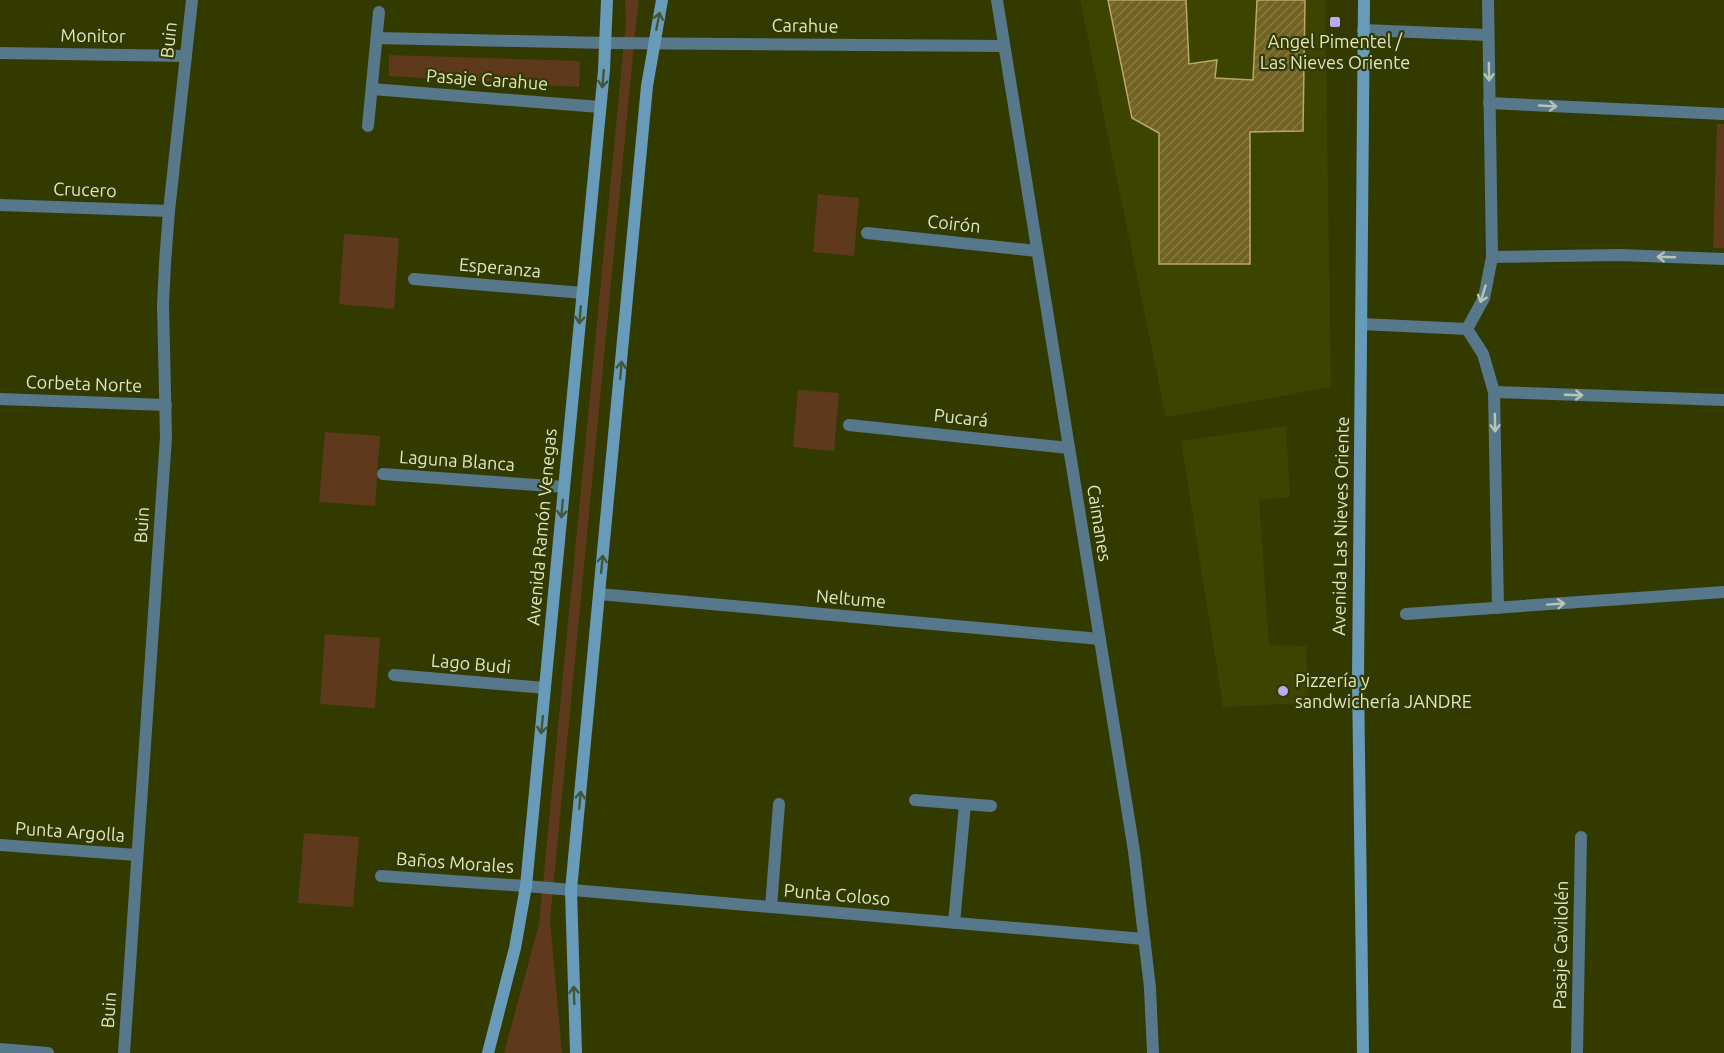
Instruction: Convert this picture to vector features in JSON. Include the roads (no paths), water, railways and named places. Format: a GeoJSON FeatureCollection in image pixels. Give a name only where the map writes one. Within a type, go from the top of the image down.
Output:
{"type":"FeatureCollection","features":[{"type":"Feature","properties":{"kind":"street","name":"Buin"},"geometry":{"type":"LineString","coordinates":[[124,1053],[164,471],[166,405],[163,305],[169,211],[192,0]]}},
{"type":"Feature","properties":{"kind":"street","name":"Avenida Ramón Venegas"},"geometry":{"type":"LineString","coordinates":[[488,1053],[515,948],[526,886],[583,293],[607,0]]}},
{"type":"Feature","properties":{"kind":"street"},"geometry":{"type":"LineString","coordinates":[[576,1053],[571,890],[647,86],[662,0]]}},
{"type":"Feature","properties":{"kind":"street","name":"Caimanes"},"geometry":{"type":"LineString","coordinates":[[997,0],[1134,852],[1150,988],[1153,1053]]}},
{"type":"Feature","properties":{"kind":"street","name":"Avenida Las Nieves Oriente"},"geometry":{"type":"LineString","coordinates":[[1363,1053],[1358,680],[1364,0]]}},
{"type":"Feature","properties":{"kind":"street"},"geometry":{"type":"LineString","coordinates":[[1467,329],[1484,298],[1492,257],[1488,0]]}},
{"type":"Feature","properties":{"kind":"street"},"geometry":{"type":"LineString","coordinates":[[368,126],[379,12]]}},
{"type":"Feature","properties":{"kind":"street"},"geometry":{"type":"LineString","coordinates":[[1364,30],[1488,34]]}},
{"type":"Feature","properties":{"kind":"street","name":"Pasaje Carahue"},"geometry":{"type":"LineString","coordinates":[[377,38],[605,43]]}},
{"type":"Feature","properties":{"kind":"street","name":"Carahue"},"geometry":{"type":"LineString","coordinates":[[605,43],[1004,46]]}},
{"type":"Feature","properties":{"kind":"street","name":"Monitor"},"geometry":{"type":"LineString","coordinates":[[0,53],[186,56]]}},
{"type":"Feature","properties":{"kind":"street","name":"Pasaje Carahue"},"geometry":{"type":"LineString","coordinates":[[372,89],[600,107]]}},
{"type":"Feature","properties":{"kind":"street"},"geometry":{"type":"LineString","coordinates":[[1489,103],[1724,114]]}},
{"type":"Feature","properties":{"kind":"street","name":"Crucero"},"geometry":{"type":"LineString","coordinates":[[0,206],[169,211]]}},
{"type":"Feature","properties":{"kind":"street","name":"Coirón"},"geometry":{"type":"LineString","coordinates":[[867,233],[1037,251]]}},
{"type":"Feature","properties":{"kind":"street"},"geometry":{"type":"LineString","coordinates":[[1492,257],[1619,255],[1724,259]]}},
{"type":"Feature","properties":{"kind":"street","name":"Esperanza"},"geometry":{"type":"LineString","coordinates":[[414,279],[583,293]]}},
{"type":"Feature","properties":{"kind":"street"},"geometry":{"type":"LineString","coordinates":[[1361,324],[1467,329]]}},
{"type":"Feature","properties":{"kind":"street"},"geometry":{"type":"LineString","coordinates":[[1467,329],[1483,354],[1494,392],[1498,608]]}},
{"type":"Feature","properties":{"kind":"street"},"geometry":{"type":"LineString","coordinates":[[1494,392],[1724,400]]}},
{"type":"Feature","properties":{"kind":"street","name":"Corbeta Norte"},"geometry":{"type":"LineString","coordinates":[[0,399],[166,405]]}},
{"type":"Feature","properties":{"kind":"street","name":"Pucará"},"geometry":{"type":"LineString","coordinates":[[849,425],[1069,448]]}},
{"type":"Feature","properties":{"kind":"street","name":"Laguna Blanca"},"geometry":{"type":"LineString","coordinates":[[382,474],[564,487]]}},
{"type":"Feature","properties":{"kind":"street"},"geometry":{"type":"LineString","coordinates":[[1406,614],[1724,591]]}},
{"type":"Feature","properties":{"kind":"street","name":"Neltume"},"geometry":{"type":"LineString","coordinates":[[599,594],[1100,639]]}},
{"type":"Feature","properties":{"kind":"street","name":"Lago Budi"},"geometry":{"type":"LineString","coordinates":[[394,675],[545,688]]}},
{"type":"Feature","properties":{"kind":"street"},"geometry":{"type":"LineString","coordinates":[[915,800],[992,806]]}},
{"type":"Feature","properties":{"kind":"street"},"geometry":{"type":"LineString","coordinates":[[771,907],[779,804]]}},
{"type":"Feature","properties":{"kind":"street"},"geometry":{"type":"LineString","coordinates":[[954,923],[965,804]]}},
{"type":"Feature","properties":{"kind":"street","name":"Pasaje Cavilolén"},"geometry":{"type":"LineString","coordinates":[[1577,1053],[1581,837]]}},
{"type":"Feature","properties":{"kind":"street","name":"Punta Argolla"},"geometry":{"type":"LineString","coordinates":[[0,845],[137,855]]}},
{"type":"Feature","properties":{"kind":"street","name":"Baños Morales"},"geometry":{"type":"LineString","coordinates":[[381,876],[526,886]]}},
{"type":"Feature","properties":{"kind":"street","name":"Punta Coloso"},"geometry":{"type":"LineString","coordinates":[[526,886],[1144,939]]}},
{"type":"Feature","properties":{"kind":"street"},"geometry":{"type":"LineString","coordinates":[[0,1049],[48,1053]]}},
{"type":"Feature","properties":{"kind":"place","name":"Angel Pimentel / Las Nieves Oriente"},"geometry":{"type":"Point","coordinates":[1335,22]}},
{"type":"Feature","properties":{"kind":"place","name":"Pizzería y sandwichería JANDRE"},"geometry":{"type":"Point","coordinates":[1283,691]}}]}
